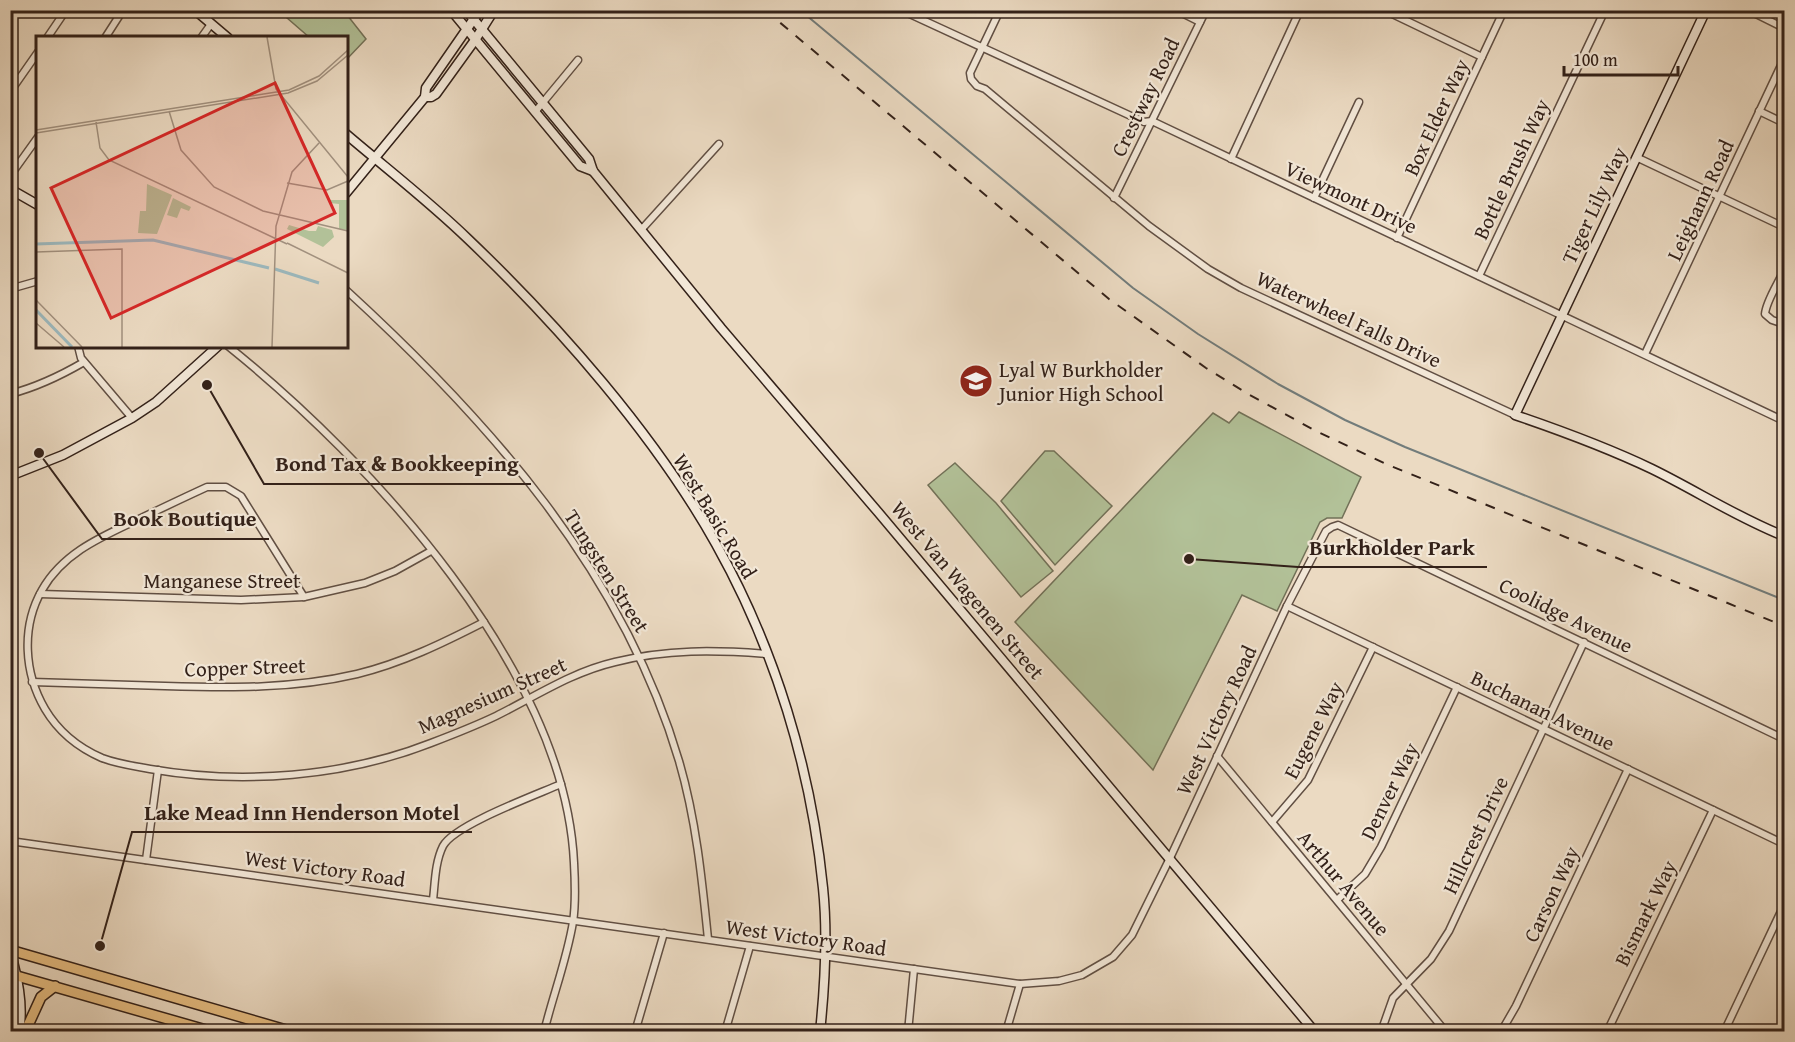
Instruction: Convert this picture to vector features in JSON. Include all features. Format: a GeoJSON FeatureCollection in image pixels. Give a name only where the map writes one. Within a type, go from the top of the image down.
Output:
{"type":"FeatureCollection","features":[{"type":"Feature","properties":{"kind":"main road"},"geometry":{"type":"LineString","coordinates":[[11,950],[293,1032]]}},
{"type":"Feature","properties":{"kind":"main road"},"geometry":{"type":"LineString","coordinates":[[14,974],[213,1032]]}},
{"type":"Feature","properties":{"kind":"main road"},"geometry":{"type":"LineString","coordinates":[[25,1032],[41,997],[55,986]]}},
{"type":"Feature","properties":{"kind":"street"},"geometry":{"type":"LineString","coordinates":[[48,36],[66,10]]}},
{"type":"Feature","properties":{"kind":"street"},"geometry":{"type":"LineString","coordinates":[[106,36],[123,10]]}},
{"type":"Feature","properties":{"kind":"street"},"geometry":{"type":"LineString","coordinates":[[195,10],[226,36]]}},
{"type":"Feature","properties":{"kind":"street","name":"West Van Wagenen Street"},"geometry":{"type":"LineString","coordinates":[[451,10],[580,166],[593,171]]}},
{"type":"Feature","properties":{"kind":"street","name":"West Van Wagenen Street"},"geometry":{"type":"LineString","coordinates":[[466,10],[589,159],[593,171],[726,334],[1315,1032]]}},
{"type":"Feature","properties":{"kind":"street"},"geometry":{"type":"LineString","coordinates":[[348,191],[425,97],[426,88],[471,36],[478,25],[480,10]]}},
{"type":"Feature","properties":{"kind":"street"},"geometry":{"type":"LineString","coordinates":[[425,97],[436,94],[478,25],[494,10]]}},
{"type":"Feature","properties":{"kind":"street","name":"Viewmont Drive"},"geometry":{"type":"LineString","coordinates":[[901,10],[1144,122],[1152,122],[1785,421]]}},
{"type":"Feature","properties":{"kind":"street"},"geometry":{"type":"LineString","coordinates":[[982,48],[1000,10]]}},
{"type":"Feature","properties":{"kind":"street"},"geometry":{"type":"LineString","coordinates":[[1176,10],[1200,22]]}},
{"type":"Feature","properties":{"kind":"street","name":"Crestway Road"},"geometry":{"type":"LineString","coordinates":[[1114,198],[1206,10]]}},
{"type":"Feature","properties":{"kind":"street"},"geometry":{"type":"LineString","coordinates":[[1231,159],[1300,10]]}},
{"type":"Feature","properties":{"kind":"street"},"geometry":{"type":"LineString","coordinates":[[1384,10],[1482,57]]}},
{"type":"Feature","properties":{"kind":"street","name":"Box Elder Way"},"geometry":{"type":"LineString","coordinates":[[1397,238],[1504,10]]}},
{"type":"Feature","properties":{"kind":"street","name":"Bottle Brush Way"},"geometry":{"type":"LineString","coordinates":[[1479,276],[1605,10]]}},
{"type":"Feature","properties":{"kind":"street","name":"Tiger Lily Way"},"geometry":{"type":"LineString","coordinates":[[1515,416],[1706,10]]}},
{"type":"Feature","properties":{"kind":"street"},"geometry":{"type":"LineString","coordinates":[[1748,10],[1785,28]]}},
{"type":"Feature","properties":{"kind":"street"},"geometry":{"type":"LineString","coordinates":[[202,36],[211,24]]}},
{"type":"Feature","properties":{"kind":"street","name":"Waterwheel Falls Drive"},"geometry":{"type":"LineString","coordinates":[[982,48],[970,73],[971,79],[977,86],[985,89],[1114,198],[1181,250],[1233,283],[1515,416],[1578,437],[1624,456],[1737,515],[1785,536]]}},
{"type":"Feature","properties":{"kind":"street"},"geometry":{"type":"LineString","coordinates":[[10,92],[36,55]]}},
{"type":"Feature","properties":{"kind":"street","name":"Leighann Road"},"geometry":{"type":"LineString","coordinates":[[1645,354],[1785,59]]}},
{"type":"Feature","properties":{"kind":"street"},"geometry":{"type":"LineString","coordinates":[[535,112],[578,60]]}},
{"type":"Feature","properties":{"kind":"street"},"geometry":{"type":"LineString","coordinates":[[1314,198],[1359,102]]}},
{"type":"Feature","properties":{"kind":"street"},"geometry":{"type":"LineString","coordinates":[[1760,111],[1785,123]]}},
{"type":"Feature","properties":{"kind":"street","name":"West Basic Road"},"geometry":{"type":"LineString","coordinates":[[348,136],[466,237],[532,304],[633,422],[678,482],[716,544],[750,612],[782,691],[798,744],[815,827],[823,890],[825,956],[820,1032]]}},
{"type":"Feature","properties":{"kind":"street"},"geometry":{"type":"LineString","coordinates":[[10,176],[36,139]]}},
{"type":"Feature","properties":{"kind":"street"},"geometry":{"type":"LineString","coordinates":[[641,230],[719,144]]}},
{"type":"Feature","properties":{"kind":"street"},"geometry":{"type":"LineString","coordinates":[[1636,157],[1785,227]]}},
{"type":"Feature","properties":{"kind":"street"},"geometry":{"type":"LineString","coordinates":[[10,189],[36,204]]}},
{"type":"Feature","properties":{"kind":"street"},"geometry":{"type":"LineString","coordinates":[[1785,270],[1772,298],[1766,305],[1765,314],[1772,320],[1785,324]]}},
{"type":"Feature","properties":{"kind":"street"},"geometry":{"type":"LineString","coordinates":[[10,289],[36,282]]}},
{"type":"Feature","properties":{"kind":"street","name":"Tungsten Street"},"geometry":{"type":"LineString","coordinates":[[348,292],[406,345],[472,414],[528,481],[581,552],[617,611],[639,656],[665,720],[678,760],[690,806],[700,860],[708,939]]}},
{"type":"Feature","properties":{"kind":"street"},"geometry":{"type":"LineString","coordinates":[[79,348],[84,362],[132,418]]}},
{"type":"Feature","properties":{"kind":"street"},"geometry":{"type":"LineString","coordinates":[[10,476],[63,455],[132,418],[156,402],[216,348]]}},
{"type":"Feature","properties":{"kind":"street"},"geometry":{"type":"LineString","coordinates":[[230,348],[277,386],[382,492],[431,550],[484,622],[528,698],[561,784],[569,817],[574,862],[573,920],[544,1032]]}},
{"type":"Feature","properties":{"kind":"street"},"geometry":{"type":"LineString","coordinates":[[10,394],[57,378],[84,362]]}},
{"type":"Feature","properties":{"kind":"street","name":"Magnesium Street"},"geometry":{"type":"LineString","coordinates":[[304,597],[241,496],[226,487],[207,487],[95,540],[68,558],[48,579],[32,612],[27,645],[32,682],[50,717],[67,736],[104,759],[196,775],[247,776],[292,774],[347,766],[428,744],[495,716],[558,682],[587,670],[639,656],[714,650],[767,654]]}},
{"type":"Feature","properties":{"kind":"street","name":"West Victory Road"},"geometry":{"type":"LineString","coordinates":[[10,841],[1020,984],[1059,981],[1082,975],[1113,957],[1132,935],[1143,916],[1287,606],[1326,531],[1332,526]]}},
{"type":"Feature","properties":{"kind":"street","name":"Coolidge Avenue"},"geometry":{"type":"LineString","coordinates":[[1332,526],[1344,527],[1785,738]]}},
{"type":"Feature","properties":{"kind":"street","name":"Manganese Street"},"geometry":{"type":"LineString","coordinates":[[40,594],[241,600],[304,597],[365,583],[395,571],[431,550]]}},
{"type":"Feature","properties":{"kind":"street","name":"Buchanan Avenue"},"geometry":{"type":"LineString","coordinates":[[1287,606],[1785,844]]}},
{"type":"Feature","properties":{"kind":"street","name":"Copper Street"},"geometry":{"type":"LineString","coordinates":[[32,682],[229,688],[295,685],[356,674],[386,665],[428,650],[484,622]]}},
{"type":"Feature","properties":{"kind":"street","name":"Hillcrest Drive"},"geometry":{"type":"LineString","coordinates":[[1381,1032],[1393,998],[1431,959],[1449,931],[1584,642]]}},
{"type":"Feature","properties":{"kind":"street","name":"Eugene Way"},"geometry":{"type":"LineString","coordinates":[[1272,822],[1308,780],[1373,647]]}},
{"type":"Feature","properties":{"kind":"street","name":"Denver Way"},"geometry":{"type":"LineString","coordinates":[[1337,900],[1365,874],[1381,847],[1457,687]]}},
{"type":"Feature","properties":{"kind":"street","name":"Arthur Avenue"},"geometry":{"type":"LineString","coordinates":[[1217,756],[1446,1032]]}},
{"type":"Feature","properties":{"kind":"street","name":"Carson Way"},"geometry":{"type":"LineString","coordinates":[[1500,1032],[1516,1006],[1628,769]]}},
{"type":"Feature","properties":{"kind":"street"},"geometry":{"type":"LineString","coordinates":[[146,860],[158,770]]}},
{"type":"Feature","properties":{"kind":"street"},"geometry":{"type":"LineString","coordinates":[[433,900],[438,861],[446,841],[469,825],[561,784]]}},
{"type":"Feature","properties":{"kind":"street","name":"Bismark Way"},"geometry":{"type":"LineString","coordinates":[[1607,1032],[1713,810]]}},
{"type":"Feature","properties":{"kind":"street"},"geometry":{"type":"LineString","coordinates":[[1724,1032],[1785,905]]}},
{"type":"Feature","properties":{"kind":"street"},"geometry":{"type":"LineString","coordinates":[[635,1032],[663,933]]}},
{"type":"Feature","properties":{"kind":"street"},"geometry":{"type":"LineString","coordinates":[[725,1032],[750,946]]}},
{"type":"Feature","properties":{"kind":"street"},"geometry":{"type":"LineString","coordinates":[[11,950],[21,1016],[19,1032]]}},
{"type":"Feature","properties":{"kind":"street"},"geometry":{"type":"LineString","coordinates":[[908,1032],[914,969]]}},
{"type":"Feature","properties":{"kind":"street"},"geometry":{"type":"LineString","coordinates":[[1006,1032],[1020,984]]}},
{"type":"Feature","properties":{"kind":"green space"},"geometry":{"type":"Polygon","coordinates":[[[279,11],[344,11],[366,39],[348,58],[348,36],[308,36],[279,11]]]}},
{"type":"Feature","properties":{"kind":"green space"},"geometry":{"type":"Polygon","coordinates":[[[1239,412],[1361,477],[1342,518],[1327,518],[1320,522],[1277,611],[1242,595],[1153,770],[1015,622],[1213,413],[1229,423],[1239,412]]]}},
{"type":"Feature","properties":{"kind":"green space"},"geometry":{"type":"Polygon","coordinates":[[[1045,451],[1054,451],[1112,506],[1055,565],[1001,501],[1045,451]]]}},
{"type":"Feature","properties":{"kind":"green space"},"geometry":{"type":"Polygon","coordinates":[[[955,463],[996,503],[1053,571],[1021,597],[928,485],[955,463]]]}},
{"type":"Feature","properties":{"kind":"waterway"},"geometry":{"type":"LineString","coordinates":[[800,10],[1133,288],[1198,334],[1278,384],[1345,420],[1405,447],[1784,600]]}},
{"type":"Feature","properties":{"kind":"railway"},"geometry":{"type":"LineString","coordinates":[[765,10],[1109,299],[1206,368],[1248,394],[1316,431],[1386,464],[1784,626]]}},
{"type":"Feature","properties":{"kind":"place","name":"Lyal W Burkholder Junior High School"},"geometry":{"type":"Point","coordinates":[976,381]}},
{"type":"Feature","properties":{"kind":"place","name":"Bond Tax & Bookkeeping"},"geometry":{"type":"Point","coordinates":[207,385]}},
{"type":"Feature","properties":{"kind":"place","name":"Book Boutique"},"geometry":{"type":"Point","coordinates":[39,453]}},
{"type":"Feature","properties":{"kind":"place","name":"Burkholder Park"},"geometry":{"type":"Point","coordinates":[1189,559]}},
{"type":"Feature","properties":{"kind":"place","name":"Lake Mead Inn Henderson Motel"},"geometry":{"type":"Point","coordinates":[100,946]}}]}
